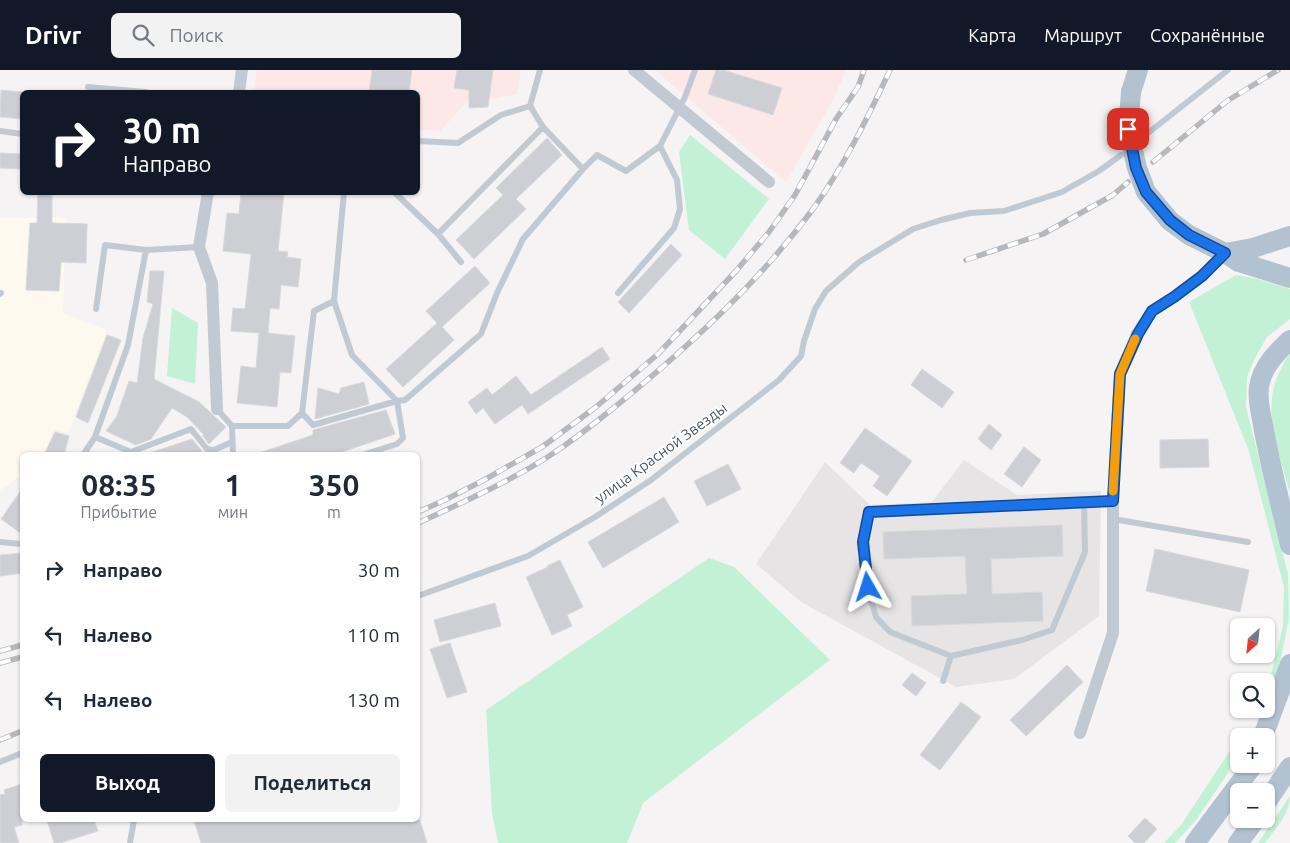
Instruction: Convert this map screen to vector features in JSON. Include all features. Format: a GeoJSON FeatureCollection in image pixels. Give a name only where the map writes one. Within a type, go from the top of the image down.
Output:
{"type":"FeatureCollection","features":[{"type":"Feature","properties":{"kind":"main road"},"geometry":{"type":"LineString","coordinates":[[1138,70],[1131,92],[1128,129],[1136,168],[1146,192],[1170,220],[1189,235],[1239,262],[1290,278]]}},
{"type":"Feature","properties":{"kind":"main road"},"geometry":{"type":"LineString","coordinates":[[1225,253],[1253,248],[1290,236]]}},
{"type":"Feature","properties":{"kind":"main road"},"geometry":{"type":"LineString","coordinates":[[1290,340],[1275,355],[1266,368],[1259,387],[1265,438],[1290,545]]}},
{"type":"Feature","properties":{"kind":"main road"},"geometry":{"type":"LineString","coordinates":[[1266,728],[1290,664]]}},
{"type":"Feature","properties":{"kind":"main road"},"geometry":{"type":"LineString","coordinates":[[1275,729],[1290,703]]}},
{"type":"Feature","properties":{"kind":"main road"},"geometry":{"type":"LineString","coordinates":[[1275,790],[1290,767]]}},
{"type":"Feature","properties":{"kind":"main road"},"geometry":{"type":"LineString","coordinates":[[1195,843],[1246,773]]}},
{"type":"Feature","properties":{"kind":"main road"},"geometry":{"type":"LineString","coordinates":[[1238,843],[1249,828]]}},
{"type":"Feature","properties":{"kind":"street"},"geometry":{"type":"LineString","coordinates":[[239,90],[242,70]]}},
{"type":"Feature","properties":{"kind":"street"},"geometry":{"type":"LineString","coordinates":[[634,70],[770,182]]}},
{"type":"Feature","properties":{"kind":"street"},"geometry":{"type":"LineString","coordinates":[[208,195],[199,247],[212,283],[217,409]]}},
{"type":"Feature","properties":{"kind":"street"},"geometry":{"type":"LineString","coordinates":[[1080,733],[1112,633],[1113,501],[1120,374],[1138,334],[1152,311],[1202,276],[1225,253]]}},
{"type":"Feature","properties":{"kind":"lane"},"geometry":{"type":"LineString","coordinates":[[540,70],[530,106],[543,127],[583,169]]}},
{"type":"Feature","properties":{"kind":"lane"},"geometry":{"type":"LineString","coordinates":[[302,412],[314,425],[405,400],[481,334],[496,293],[523,239],[597,155],[626,171],[660,146],[680,107],[695,70]]}},
{"type":"Feature","properties":{"kind":"lane"},"geometry":{"type":"LineString","coordinates":[[1148,133],[1228,70]]}},
{"type":"Feature","properties":{"kind":"lane"},"geometry":{"type":"LineString","coordinates":[[88,86],[127,90]]}},
{"type":"Feature","properties":{"kind":"lane"},"geometry":{"type":"LineString","coordinates":[[420,140],[458,143],[501,115],[530,106]]}},
{"type":"Feature","properties":{"kind":"lane"},"geometry":{"type":"LineString","coordinates":[[438,234],[543,127]]}},
{"type":"Feature","properties":{"kind":"lane"},"geometry":{"type":"LineString","coordinates":[[0,131],[20,134]]}},
{"type":"Feature","properties":{"kind":"lane"},"geometry":{"type":"LineString","coordinates":[[618,293],[674,228],[680,209],[677,180],[660,146]]}},
{"type":"Feature","properties":{"kind":"lane","name":"улица Красной Звезды"},"geometry":{"type":"LineString","coordinates":[[420,595],[528,556],[595,517],[651,480],[779,380],[801,356],[815,309],[826,291],[859,262],[913,229],[970,213],[1004,211],[1062,192],[1099,171],[1121,155]]}},
{"type":"Feature","properties":{"kind":"lane"},"geometry":{"type":"LineString","coordinates":[[344,195],[334,301],[352,355],[397,401],[403,438],[397,444],[372,452]]}},
{"type":"Feature","properties":{"kind":"lane"},"geometry":{"type":"LineString","coordinates":[[397,195],[438,234],[461,262]]}},
{"type":"Feature","properties":{"kind":"lane"},"geometry":{"type":"LineString","coordinates":[[96,309],[105,244],[146,250],[199,247]]}},
{"type":"Feature","properties":{"kind":"lane"},"geometry":{"type":"LineString","coordinates":[[85,452],[95,437],[128,345],[146,250]]}},
{"type":"Feature","properties":{"kind":"lane"},"geometry":{"type":"LineString","coordinates":[[232,426],[288,426],[302,412],[314,311],[334,301]]}},
{"type":"Feature","properties":{"kind":"lane"},"geometry":{"type":"LineString","coordinates":[[217,409],[232,426],[233,452]]}},
{"type":"Feature","properties":{"kind":"lane"},"geometry":{"type":"LineString","coordinates":[[95,437],[131,452],[190,430],[207,449],[214,450],[232,442]]}},
{"type":"Feature","properties":{"kind":"lane"},"geometry":{"type":"LineString","coordinates":[[1084,502],[1085,552],[1052,630],[1022,640],[951,656],[890,632],[876,617],[868,587],[863,542],[869,512],[1084,502],[1113,501]]}},
{"type":"Feature","properties":{"kind":"lane"},"geometry":{"type":"LineString","coordinates":[[1113,519],[1248,542]]}},
{"type":"Feature","properties":{"kind":"lane"},"geometry":{"type":"LineString","coordinates":[[0,542],[20,544]]}},
{"type":"Feature","properties":{"kind":"lane"},"geometry":{"type":"LineString","coordinates":[[943,681],[951,656]]}},
{"type":"Feature","properties":{"kind":"lane"},"geometry":{"type":"LineString","coordinates":[[0,762],[20,754]]}},
{"type":"Feature","properties":{"kind":"lane"},"geometry":{"type":"LineString","coordinates":[[130,843],[134,822]]}},
{"type":"Feature","properties":{"kind":"shaded area"},"geometry":{"type":"Polygon","coordinates":[[[257,70],[521,70],[517,94],[495,99],[469,99],[440,131],[420,129],[420,90],[254,90],[257,70]]]}},
{"type":"Feature","properties":{"kind":"shaded area"},"geometry":{"type":"Polygon","coordinates":[[[655,70],[846,70],[833,100],[786,182],[655,70]]]}},
{"type":"Feature","properties":{"kind":"shaded area"},"geometry":{"type":"Polygon","coordinates":[[[0,218],[66,218],[63,313],[107,330],[68,433],[54,430],[43,452],[20,452],[20,476],[0,491],[0,218]]]}},
{"type":"Feature","properties":{"kind":"shaded area"},"geometry":{"type":"Polygon","coordinates":[[[964,460],[1017,495],[1101,491],[1099,616],[1014,679],[956,687],[801,602],[756,564],[825,462],[870,505],[932,502],[964,460]]]}},
{"type":"Feature","properties":{"kind":"green space"},"geometry":{"type":"Polygon","coordinates":[[[690,135],[769,199],[725,259],[689,230],[679,152],[690,135]]]}},
{"type":"Feature","properties":{"kind":"green space"},"geometry":{"type":"Polygon","coordinates":[[[1236,275],[1258,279],[1290,289],[1290,319],[1267,337],[1247,377],[1246,407],[1288,574],[1289,618],[1275,678],[1275,673],[1271,673],[1283,626],[1284,587],[1249,451],[1189,302],[1236,275]]]}},
{"type":"Feature","properties":{"kind":"green space"},"geometry":{"type":"Polygon","coordinates":[[[172,308],[198,323],[195,384],[167,376],[172,308]]]}},
{"type":"Feature","properties":{"kind":"green space"},"geometry":{"type":"Polygon","coordinates":[[[1290,355],[1290,493],[1277,448],[1272,417],[1272,401],[1274,386],[1285,360],[1290,355]]]}},
{"type":"Feature","properties":{"kind":"green space"},"geometry":{"type":"Polygon","coordinates":[[[709,558],[734,567],[830,660],[643,803],[627,843],[498,843],[492,813],[486,710],[709,558]]]}},
{"type":"Feature","properties":{"kind":"green space"},"geometry":{"type":"Polygon","coordinates":[[[1230,751],[1230,769],[1196,820],[1175,843],[1164,843],[1181,825],[1230,751]]]}},
{"type":"Feature","properties":{"kind":"green space"},"geometry":{"type":"Polygon","coordinates":[[[1290,796],[1288,809],[1281,821],[1265,843],[1258,843],[1268,828],[1275,828],[1275,818],[1290,796]]]}},
{"type":"Feature","properties":{"kind":"building"},"geometry":{"type":"Polygon","coordinates":[[[372,70],[412,70],[409,90],[369,90],[372,70]]]}},
{"type":"Feature","properties":{"kind":"building"},"geometry":{"type":"Polygon","coordinates":[[[457,70],[493,70],[488,107],[469,108],[469,90],[454,88],[457,70]]]}},
{"type":"Feature","properties":{"kind":"building"},"geometry":{"type":"Polygon","coordinates":[[[716,70],[723,70],[782,88],[773,115],[708,94],[716,70]]]}},
{"type":"Feature","properties":{"kind":"building"},"geometry":{"type":"Polygon","coordinates":[[[1,90],[20,92],[20,119],[0,117],[1,90]]]}},
{"type":"Feature","properties":{"kind":"building"},"geometry":{"type":"Polygon","coordinates":[[[547,138],[562,155],[516,199],[526,209],[474,259],[456,240],[503,195],[496,188],[547,138]]]}},
{"type":"Feature","properties":{"kind":"building"},"geometry":{"type":"Polygon","coordinates":[[[0,153],[20,154],[20,169],[0,168],[0,153]]]}},
{"type":"Feature","properties":{"kind":"building"},"geometry":{"type":"Polygon","coordinates":[[[38,195],[52,195],[52,223],[87,224],[86,263],[61,262],[59,291],[26,290],[30,223],[37,223],[38,195]]]}},
{"type":"Feature","properties":{"kind":"building"},"geometry":{"type":"Polygon","coordinates":[[[241,195],[284,195],[278,251],[288,252],[287,257],[301,259],[298,287],[281,285],[279,309],[270,308],[268,333],[295,336],[291,373],[280,372],[277,407],[237,403],[241,366],[256,368],[259,333],[231,331],[233,308],[245,309],[251,254],[223,251],[227,213],[239,214],[241,195]]]}},
{"type":"Feature","properties":{"kind":"building"},"geometry":{"type":"Polygon","coordinates":[[[671,244],[682,255],[629,313],[618,302],[671,244]]]}},
{"type":"Feature","properties":{"kind":"building"},"geometry":{"type":"Polygon","coordinates":[[[475,266],[490,283],[442,327],[454,340],[403,387],[386,369],[437,323],[426,311],[475,266]]]}},
{"type":"Feature","properties":{"kind":"building"},"geometry":{"type":"Polygon","coordinates":[[[150,271],[164,271],[154,379],[199,402],[226,427],[209,444],[202,435],[204,435],[187,417],[172,408],[151,439],[136,445],[106,431],[117,416],[129,381],[137,383],[143,338],[153,304],[147,302],[150,271]]]}},
{"type":"Feature","properties":{"kind":"building"},"geometry":{"type":"Polygon","coordinates":[[[107,335],[121,340],[88,423],[76,417],[107,335]]]}},
{"type":"Feature","properties":{"kind":"building"},"geometry":{"type":"Polygon","coordinates":[[[602,347],[610,359],[528,414],[522,405],[495,424],[483,408],[476,414],[468,402],[487,388],[492,395],[516,376],[531,395],[602,347]]]}},
{"type":"Feature","properties":{"kind":"building"},"geometry":{"type":"Polygon","coordinates":[[[922,369],[954,392],[942,408],[911,385],[922,369]]]}},
{"type":"Feature","properties":{"kind":"building"},"geometry":{"type":"Polygon","coordinates":[[[364,382],[369,404],[315,419],[318,388],[339,394],[341,388],[364,382]]]}},
{"type":"Feature","properties":{"kind":"building"},"geometry":{"type":"Polygon","coordinates":[[[386,410],[395,434],[342,452],[262,452],[313,435],[313,430],[386,410]]]}},
{"type":"Feature","properties":{"kind":"building"},"geometry":{"type":"Polygon","coordinates":[[[989,424],[1002,435],[991,450],[978,439],[989,424]]]}},
{"type":"Feature","properties":{"kind":"building"},"geometry":{"type":"Polygon","coordinates":[[[865,428],[912,461],[887,496],[873,486],[880,476],[861,463],[854,473],[840,463],[865,428]]]}},
{"type":"Feature","properties":{"kind":"building"},"geometry":{"type":"Polygon","coordinates":[[[55,432],[69,436],[65,452],[45,452],[55,432]]]}},
{"type":"Feature","properties":{"kind":"building"},"geometry":{"type":"Polygon","coordinates":[[[192,439],[202,451],[201,452],[153,452],[192,439]]]}},
{"type":"Feature","properties":{"kind":"building"},"geometry":{"type":"Polygon","coordinates":[[[1208,439],[1209,467],[1160,468],[1160,440],[1208,439]]]}},
{"type":"Feature","properties":{"kind":"building"},"geometry":{"type":"Polygon","coordinates":[[[1024,447],[1041,460],[1022,487],[1004,474],[1024,447]]]}},
{"type":"Feature","properties":{"kind":"building"},"geometry":{"type":"Polygon","coordinates":[[[728,464],[741,489],[707,506],[694,481],[728,464]]]}},
{"type":"Feature","properties":{"kind":"building"},"geometry":{"type":"Polygon","coordinates":[[[20,492],[20,533],[1,519],[20,492]]]}},
{"type":"Feature","properties":{"kind":"building"},"geometry":{"type":"Polygon","coordinates":[[[664,497],[679,522],[603,568],[588,542],[664,497]]]}},
{"type":"Feature","properties":{"kind":"building"},"geometry":{"type":"Polygon","coordinates":[[[1062,525],[1063,556],[991,559],[992,594],[1042,592],[1043,621],[912,626],[911,596],[967,594],[965,556],[884,559],[883,532],[1062,525]]]}},
{"type":"Feature","properties":{"kind":"building"},"geometry":{"type":"Polygon","coordinates":[[[1155,549],[1249,570],[1240,612],[1146,591],[1155,549]]]}},
{"type":"Feature","properties":{"kind":"building"},"geometry":{"type":"Polygon","coordinates":[[[20,553],[20,573],[0,576],[0,555],[20,553]]]}},
{"type":"Feature","properties":{"kind":"building"},"geometry":{"type":"Polygon","coordinates":[[[560,560],[583,607],[567,615],[572,626],[552,635],[526,577],[560,560]]]}},
{"type":"Feature","properties":{"kind":"building"},"geometry":{"type":"Polygon","coordinates":[[[495,603],[501,626],[440,642],[434,620],[495,603]]]}},
{"type":"Feature","properties":{"kind":"building"},"geometry":{"type":"Polygon","coordinates":[[[450,643],[467,692],[447,698],[430,649],[450,643]]]}},
{"type":"Feature","properties":{"kind":"building"},"geometry":{"type":"Polygon","coordinates":[[[1067,665],[1083,682],[1026,736],[1010,720],[1067,665]]]}},
{"type":"Feature","properties":{"kind":"building"},"geometry":{"type":"Polygon","coordinates":[[[912,673],[926,683],[916,696],[902,685],[912,673]]]}},
{"type":"Feature","properties":{"kind":"building"},"geometry":{"type":"Polygon","coordinates":[[[961,702],[981,717],[940,770],[920,755],[961,702]]]}},
{"type":"Feature","properties":{"kind":"building"},"geometry":{"type":"Polygon","coordinates":[[[20,785],[20,822],[22,822],[22,825],[14,827],[19,843],[0,843],[0,795],[5,794],[4,790],[20,785]]]}},
{"type":"Feature","properties":{"kind":"building"},"geometry":{"type":"Polygon","coordinates":[[[1145,818],[1157,829],[1144,843],[1135,843],[1128,836],[1145,818]]]}},
{"type":"Feature","properties":{"kind":"building"},"geometry":{"type":"Polygon","coordinates":[[[420,820],[427,843],[201,843],[195,822],[420,822],[420,820]]]}},
{"type":"Feature","properties":{"kind":"building"},"geometry":{"type":"Polygon","coordinates":[[[48,822],[95,822],[98,831],[60,843],[54,843],[48,822]]]}},
{"type":"Feature","properties":{"kind":"railway"},"geometry":{"type":"LineString","coordinates":[[420,511],[484,480],[542,447],[596,407],[658,354],[736,271],[769,232],[795,195],[836,119],[858,87],[864,70]]}},
{"type":"Feature","properties":{"kind":"railway"},"geometry":{"type":"LineString","coordinates":[[420,522],[499,485],[557,451],[633,392],[729,306],[773,259],[824,193],[845,159],[890,70]]}},
{"type":"Feature","properties":{"kind":"railway"},"geometry":{"type":"LineString","coordinates":[[1153,162],[1227,101],[1278,70]]}},
{"type":"Feature","properties":{"kind":"railway"},"geometry":{"type":"LineString","coordinates":[[966,260],[1043,234],[1113,195],[1128,182]]}},
{"type":"Feature","properties":{"kind":"railway"},"geometry":{"type":"LineString","coordinates":[[0,651],[20,646]]}},
{"type":"Feature","properties":{"kind":"railway"},"geometry":{"type":"LineString","coordinates":[[0,663],[20,658]]}},
{"type":"Feature","properties":{"kind":"railway"},"geometry":{"type":"LineString","coordinates":[[0,740],[20,732]]}},
{"type":"Feature","properties":{"kind":"slow traffic"},"geometry":{"type":"LineString","coordinates":[[1113,491],[1120,374],[1135,339]]}},
{"type":"Feature","properties":{"kind":"route"},"geometry":{"type":"LineString","coordinates":[[868,587],[863,542],[869,512],[1113,501],[1120,374],[1138,334],[1152,311],[1202,276],[1225,253],[1189,235],[1170,220],[1146,192],[1136,168],[1128,129]]}}]}
